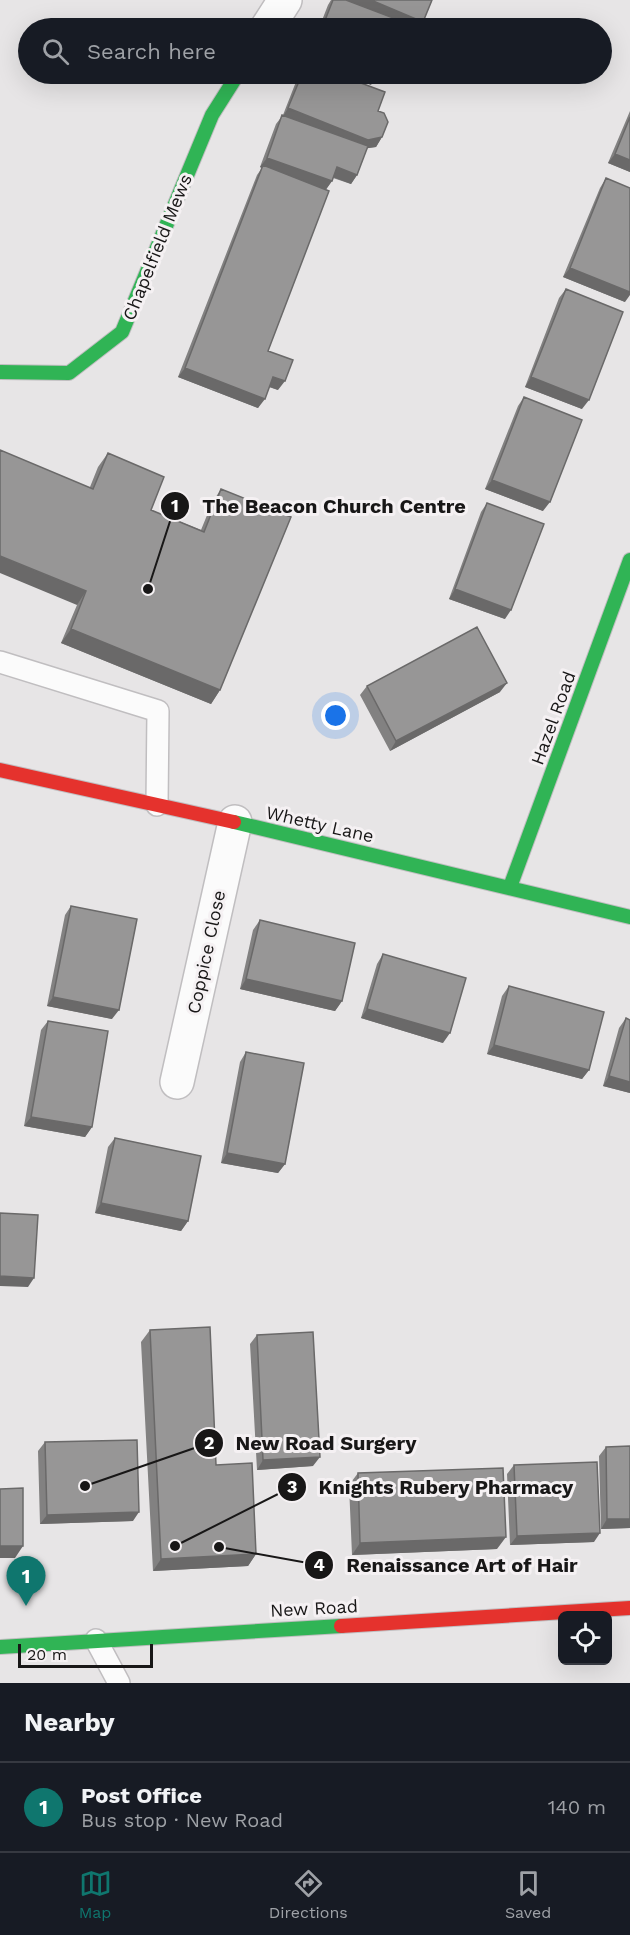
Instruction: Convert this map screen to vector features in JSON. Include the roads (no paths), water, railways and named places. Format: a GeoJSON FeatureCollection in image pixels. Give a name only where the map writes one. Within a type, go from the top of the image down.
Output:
{"type":"FeatureCollection","features":[{"type":"Feature","properties":{"kind":"street"},"geometry":{"type":"LineString","coordinates":[[273,18],[285,0]]}},
{"type":"Feature","properties":{"kind":"street","name":"Chapelfield Mews"},"geometry":{"type":"LineString","coordinates":[[0,372],[69,373],[122,332],[212,115],[232,84]]}},
{"type":"Feature","properties":{"kind":"street","name":"Hazel Road"},"geometry":{"type":"LineString","coordinates":[[510,887],[630,561]]}},
{"type":"Feature","properties":{"kind":"street","name":"Whetty Lane"},"geometry":{"type":"LineString","coordinates":[[0,770],[235,822],[630,917]]}},
{"type":"Feature","properties":{"kind":"street","name":"Coppice Close"},"geometry":{"type":"LineString","coordinates":[[177,1082],[235,822]]}},
{"type":"Feature","properties":{"kind":"street","name":"New Road"},"geometry":{"type":"LineString","coordinates":[[0,1647],[630,1608]]}},
{"type":"Feature","properties":{"kind":"lane"},"geometry":{"type":"LineString","coordinates":[[0,662],[158,711],[157,805]]}},
{"type":"Feature","properties":{"kind":"lane"},"geometry":{"type":"LineString","coordinates":[[96,1640],[119,1683]]}},
{"type":"Feature","properties":{"kind":"place","name":"The Beacon Church Centre"},"geometry":{"type":"Point","coordinates":[148,589]}},
{"type":"Feature","properties":{"kind":"place","name":"New Road Surgery"},"geometry":{"type":"Point","coordinates":[85,1486]}},
{"type":"Feature","properties":{"kind":"place","name":"Knights Rubery Pharmacy"},"geometry":{"type":"Point","coordinates":[175,1546]}},
{"type":"Feature","properties":{"kind":"place","name":"Renaissance Art of Hair"},"geometry":{"type":"Point","coordinates":[219,1547]}},
{"type":"Feature","properties":{"kind":"place","name":"Post Office"},"geometry":{"type":"Point","coordinates":[26,1606]}}]}
